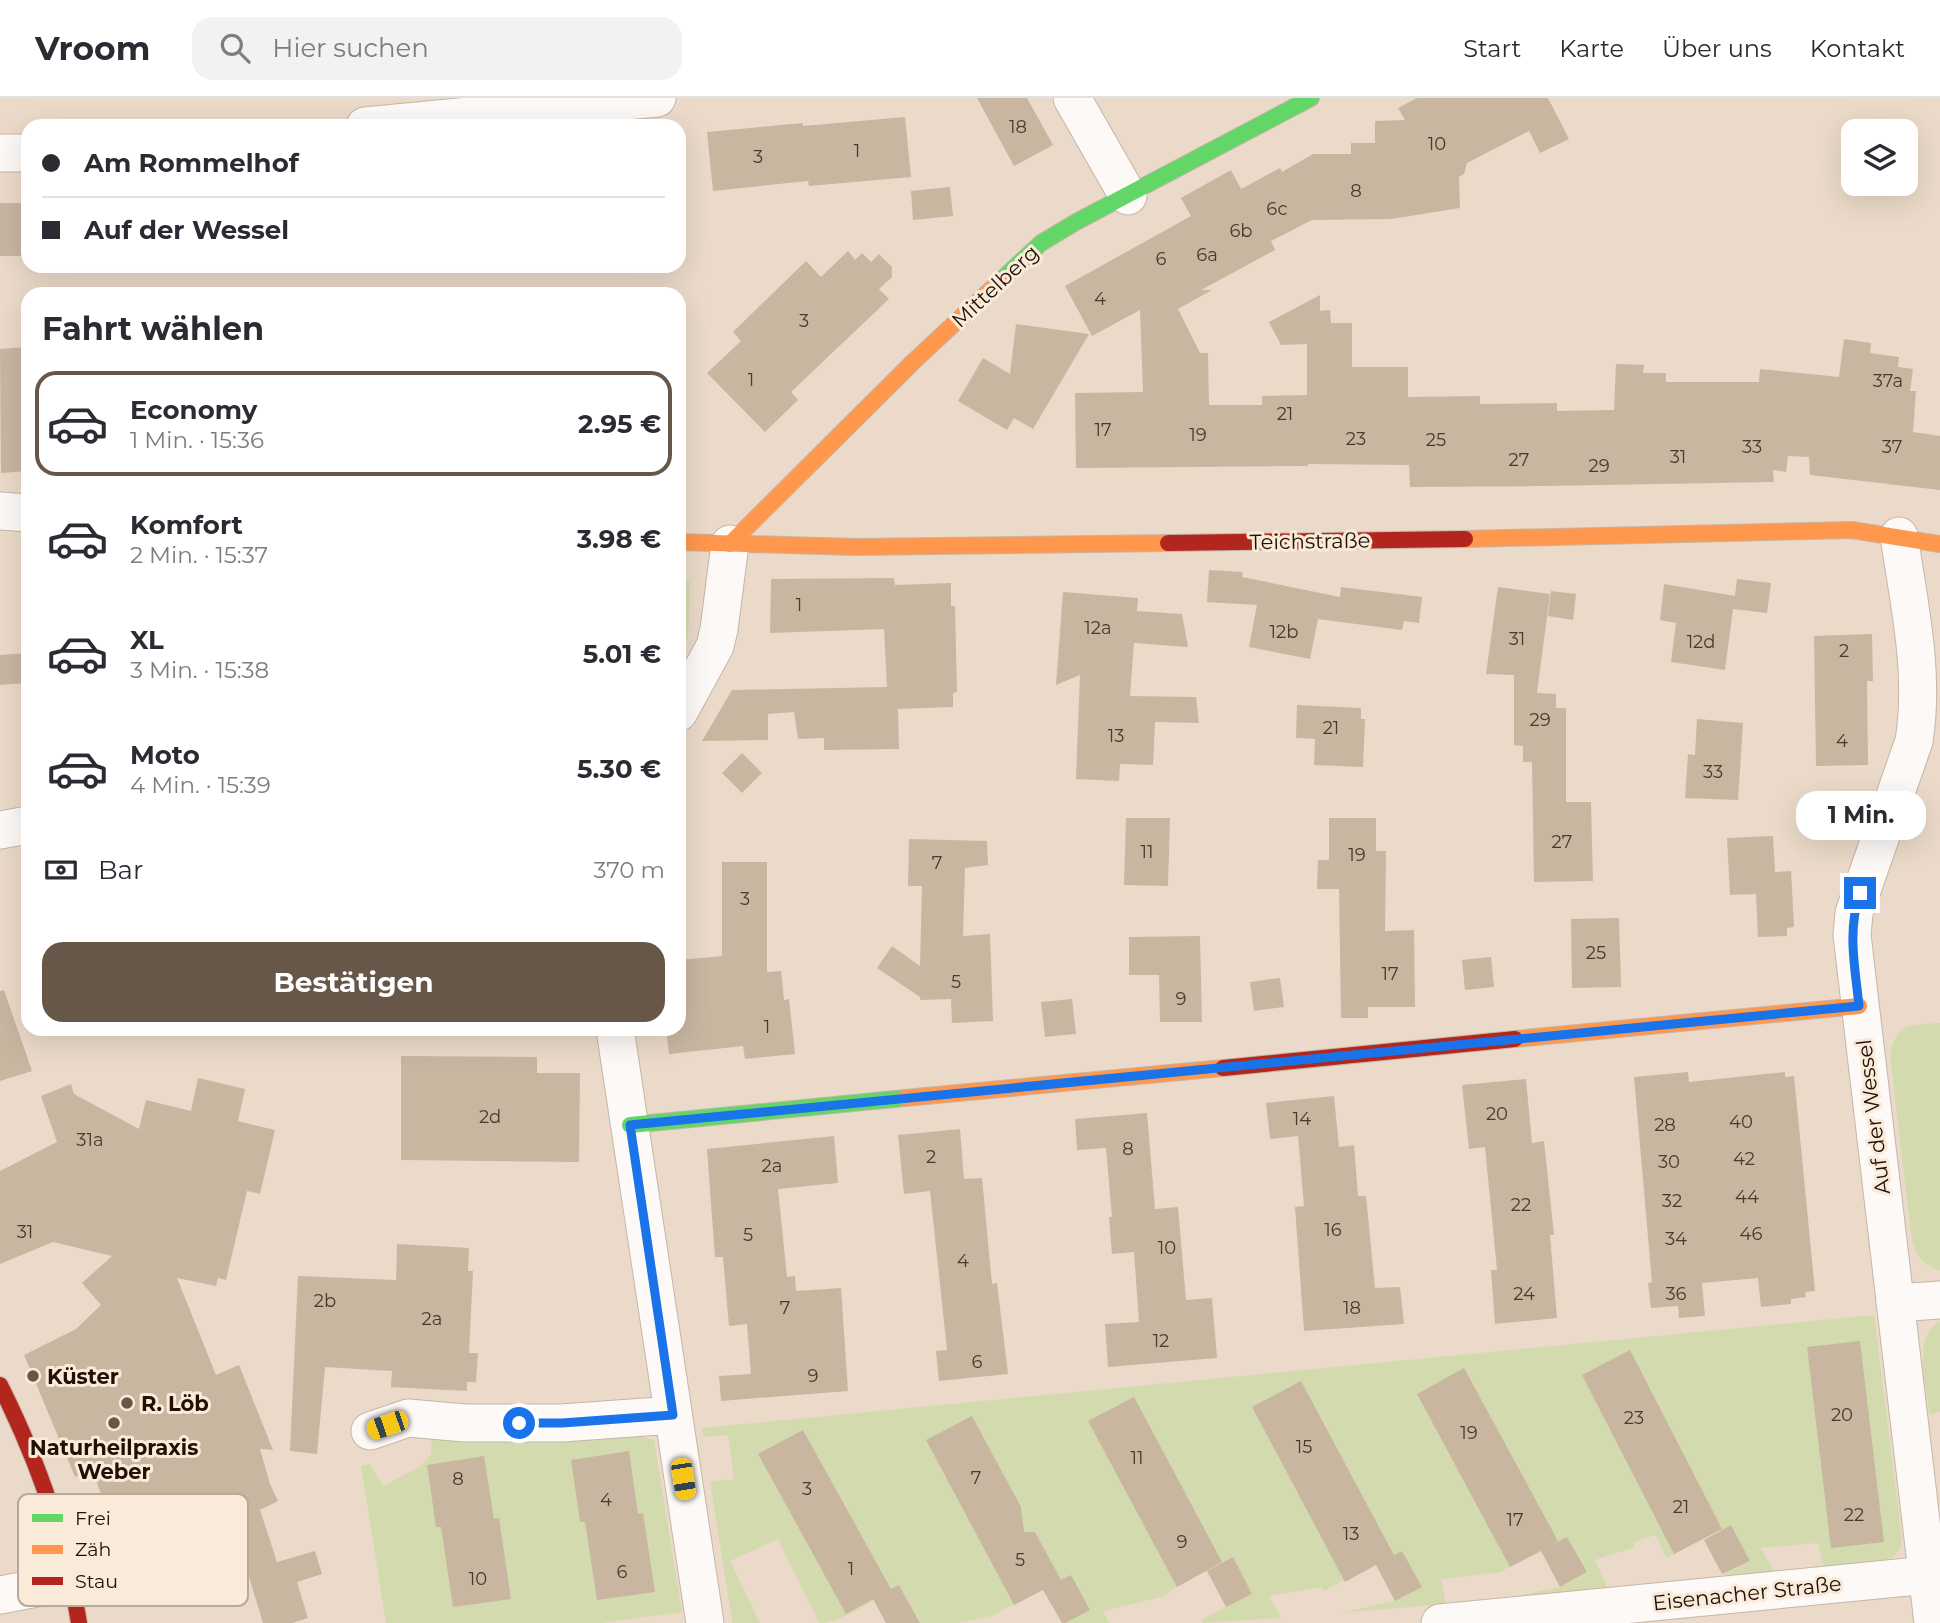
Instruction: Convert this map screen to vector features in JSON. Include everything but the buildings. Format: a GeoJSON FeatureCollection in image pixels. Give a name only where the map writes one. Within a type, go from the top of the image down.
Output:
{"type":"FeatureCollection","features":[{"type":"Feature","properties":{"kind":"street"},"geometry":{"type":"LineString","coordinates":[[438,119],[657,98]]}},
{"type":"Feature","properties":{"kind":"street"},"geometry":{"type":"LineString","coordinates":[[1072,98],[1128,197]]}},
{"type":"Feature","properties":{"kind":"street","name":"Mittelberg"},"geometry":{"type":"LineString","coordinates":[[730,544],[913,362],[1041,243],[1311,98]]}},
{"type":"Feature","properties":{"kind":"street"},"geometry":{"type":"LineString","coordinates":[[0,153],[21,153]]}},
{"type":"Feature","properties":{"kind":"street"},"geometry":{"type":"LineString","coordinates":[[0,511],[21,512]]}},
{"type":"Feature","properties":{"kind":"street","name":"Teichstraße"},"geometry":{"type":"LineString","coordinates":[[686,542],[856,547],[1392,540],[1852,530],[1940,544]]}},
{"type":"Feature","properties":{"kind":"street","name":"Auf der Wessel"},"geometry":{"type":"LineString","coordinates":[[1899,536],[1916,650],[1920,690],[1918,716],[1913,741],[1854,913],[1852,934],[1933,1623]]}},
{"type":"Feature","properties":{"kind":"street"},"geometry":{"type":"LineString","coordinates":[[686,690],[694,664],[719,629],[730,544]]}},
{"type":"Feature","properties":{"kind":"street"},"geometry":{"type":"LineString","coordinates":[[0,830],[21,826]]}},
{"type":"Feature","properties":{"kind":"street"},"geometry":{"type":"LineString","coordinates":[[630,1125],[1859,1006]]}},
{"type":"Feature","properties":{"kind":"street"},"geometry":{"type":"LineString","coordinates":[[616,1036],[705,1623]]}},
{"type":"Feature","properties":{"kind":"street"},"geometry":{"type":"LineString","coordinates":[[1895,1303],[1940,1300]]}},
{"type":"Feature","properties":{"kind":"street"},"geometry":{"type":"LineString","coordinates":[[0,1385],[22,1426],[47,1494]]}},
{"type":"Feature","properties":{"kind":"street"},"geometry":{"type":"LineString","coordinates":[[370,1431],[408,1418],[465,1423],[549,1423],[673,1415]]}},
{"type":"Feature","properties":{"kind":"street","name":"Eisenacher Straße"},"geometry":{"type":"LineString","coordinates":[[1440,1623],[1549,1618],[1928,1575]]}},
{"type":"Feature","properties":{"kind":"street"},"geometry":{"type":"LineString","coordinates":[[0,1595],[18,1592]]}},
{"type":"Feature","properties":{"kind":"green space"},"geometry":{"type":"Polygon","coordinates":[[[686,580],[690,583],[686,640],[686,580]]]}},
{"type":"Feature","properties":{"kind":"green space"},"geometry":{"type":"Polygon","coordinates":[[[1940,1023],[1940,1271],[1920,1257],[1911,1234],[1890,1056],[1896,1036],[1906,1027],[1940,1023]]]}},
{"type":"Feature","properties":{"kind":"green space"},"geometry":{"type":"Polygon","coordinates":[[[1874,1315],[1902,1540],[1897,1553],[1885,1560],[1824,1567],[1818,1543],[1760,1548],[1775,1572],[1722,1575],[1750,1561],[1731,1525],[1666,1558],[1656,1535],[1633,1542],[1635,1547],[1595,1560],[1607,1588],[1517,1596],[1560,1587],[1587,1572],[1567,1537],[1500,1572],[1441,1579],[1446,1604],[1339,1613],[1395,1601],[1421,1587],[1402,1551],[1323,1591],[1322,1587],[1269,1596],[1281,1618],[1202,1623],[1202,1619],[1252,1594],[1233,1557],[1162,1597],[1103,1611],[1109,1623],[1065,1623],[1089,1610],[1061,1580],[991,1616],[957,1623],[915,1623],[919,1620],[899,1585],[849,1614],[819,1623],[778,1539],[730,1561],[760,1623],[732,1623],[710,1482],[734,1479],[728,1435],[704,1437],[702,1428],[1874,1315]]]}},
{"type":"Feature","properties":{"kind":"green space"},"geometry":{"type":"Polygon","coordinates":[[[1940,1322],[1940,1411],[1930,1415],[1923,1351],[1931,1329],[1940,1322]]]}},
{"type":"Feature","properties":{"kind":"green space"},"geometry":{"type":"Polygon","coordinates":[[[632,1435],[654,1440],[682,1612],[602,1623],[386,1623],[361,1466],[370,1464],[383,1486],[419,1467],[431,1454],[432,1436],[632,1435]]]}},
{"type":"Feature","properties":{"kind":"traffic: fast"},"geometry":{"type":"LineString","coordinates":[[1000,281],[1041,243],[1076,222],[1311,98]]}},
{"type":"Feature","properties":{"kind":"traffic: fast"},"geometry":{"type":"LineString","coordinates":[[630,1125],[905,1098]]}},
{"type":"Feature","properties":{"kind":"traffic: slow"},"geometry":{"type":"LineString","coordinates":[[730,544],[913,362],[1000,281]]}},
{"type":"Feature","properties":{"kind":"traffic: slow"},"geometry":{"type":"LineString","coordinates":[[1465,539],[1852,530],[1940,544]]}},
{"type":"Feature","properties":{"kind":"traffic: slow"},"geometry":{"type":"LineString","coordinates":[[686,542],[856,547],[1168,543]]}},
{"type":"Feature","properties":{"kind":"traffic: slow"},"geometry":{"type":"LineString","coordinates":[[1515,1039],[1859,1006]]}},
{"type":"Feature","properties":{"kind":"traffic: slow"},"geometry":{"type":"LineString","coordinates":[[905,1098],[1223,1068]]}},
{"type":"Feature","properties":{"kind":"traffic: jam"},"geometry":{"type":"LineString","coordinates":[[1168,543],[1465,539]]}},
{"type":"Feature","properties":{"kind":"traffic: jam"},"geometry":{"type":"LineString","coordinates":[[1223,1068],[1515,1039]]}},
{"type":"Feature","properties":{"kind":"traffic: jam"},"geometry":{"type":"LineString","coordinates":[[0,1385],[27,1442],[46,1494]]}},
{"type":"Feature","properties":{"kind":"traffic: jam"},"geometry":{"type":"LineString","coordinates":[[76,1606],[79,1623]]}},
{"type":"Feature","properties":{"kind":"place","name":"Küster"},"geometry":{"type":"Point","coordinates":[33,1376]}},
{"type":"Feature","properties":{"kind":"place","name":"R. Löb"},"geometry":{"type":"Point","coordinates":[127,1403]}},
{"type":"Feature","properties":{"kind":"place","name":"Naturheilpraxis Weber"},"geometry":{"type":"Point","coordinates":[114,1423]}},
{"type":"Feature","properties":{"kind":"route"},"geometry":{"type":"LineString","coordinates":[[519,1423],[562,1423],[673,1415],[630,1125],[1859,1006],[1852,934],[1860,893]]}}]}
